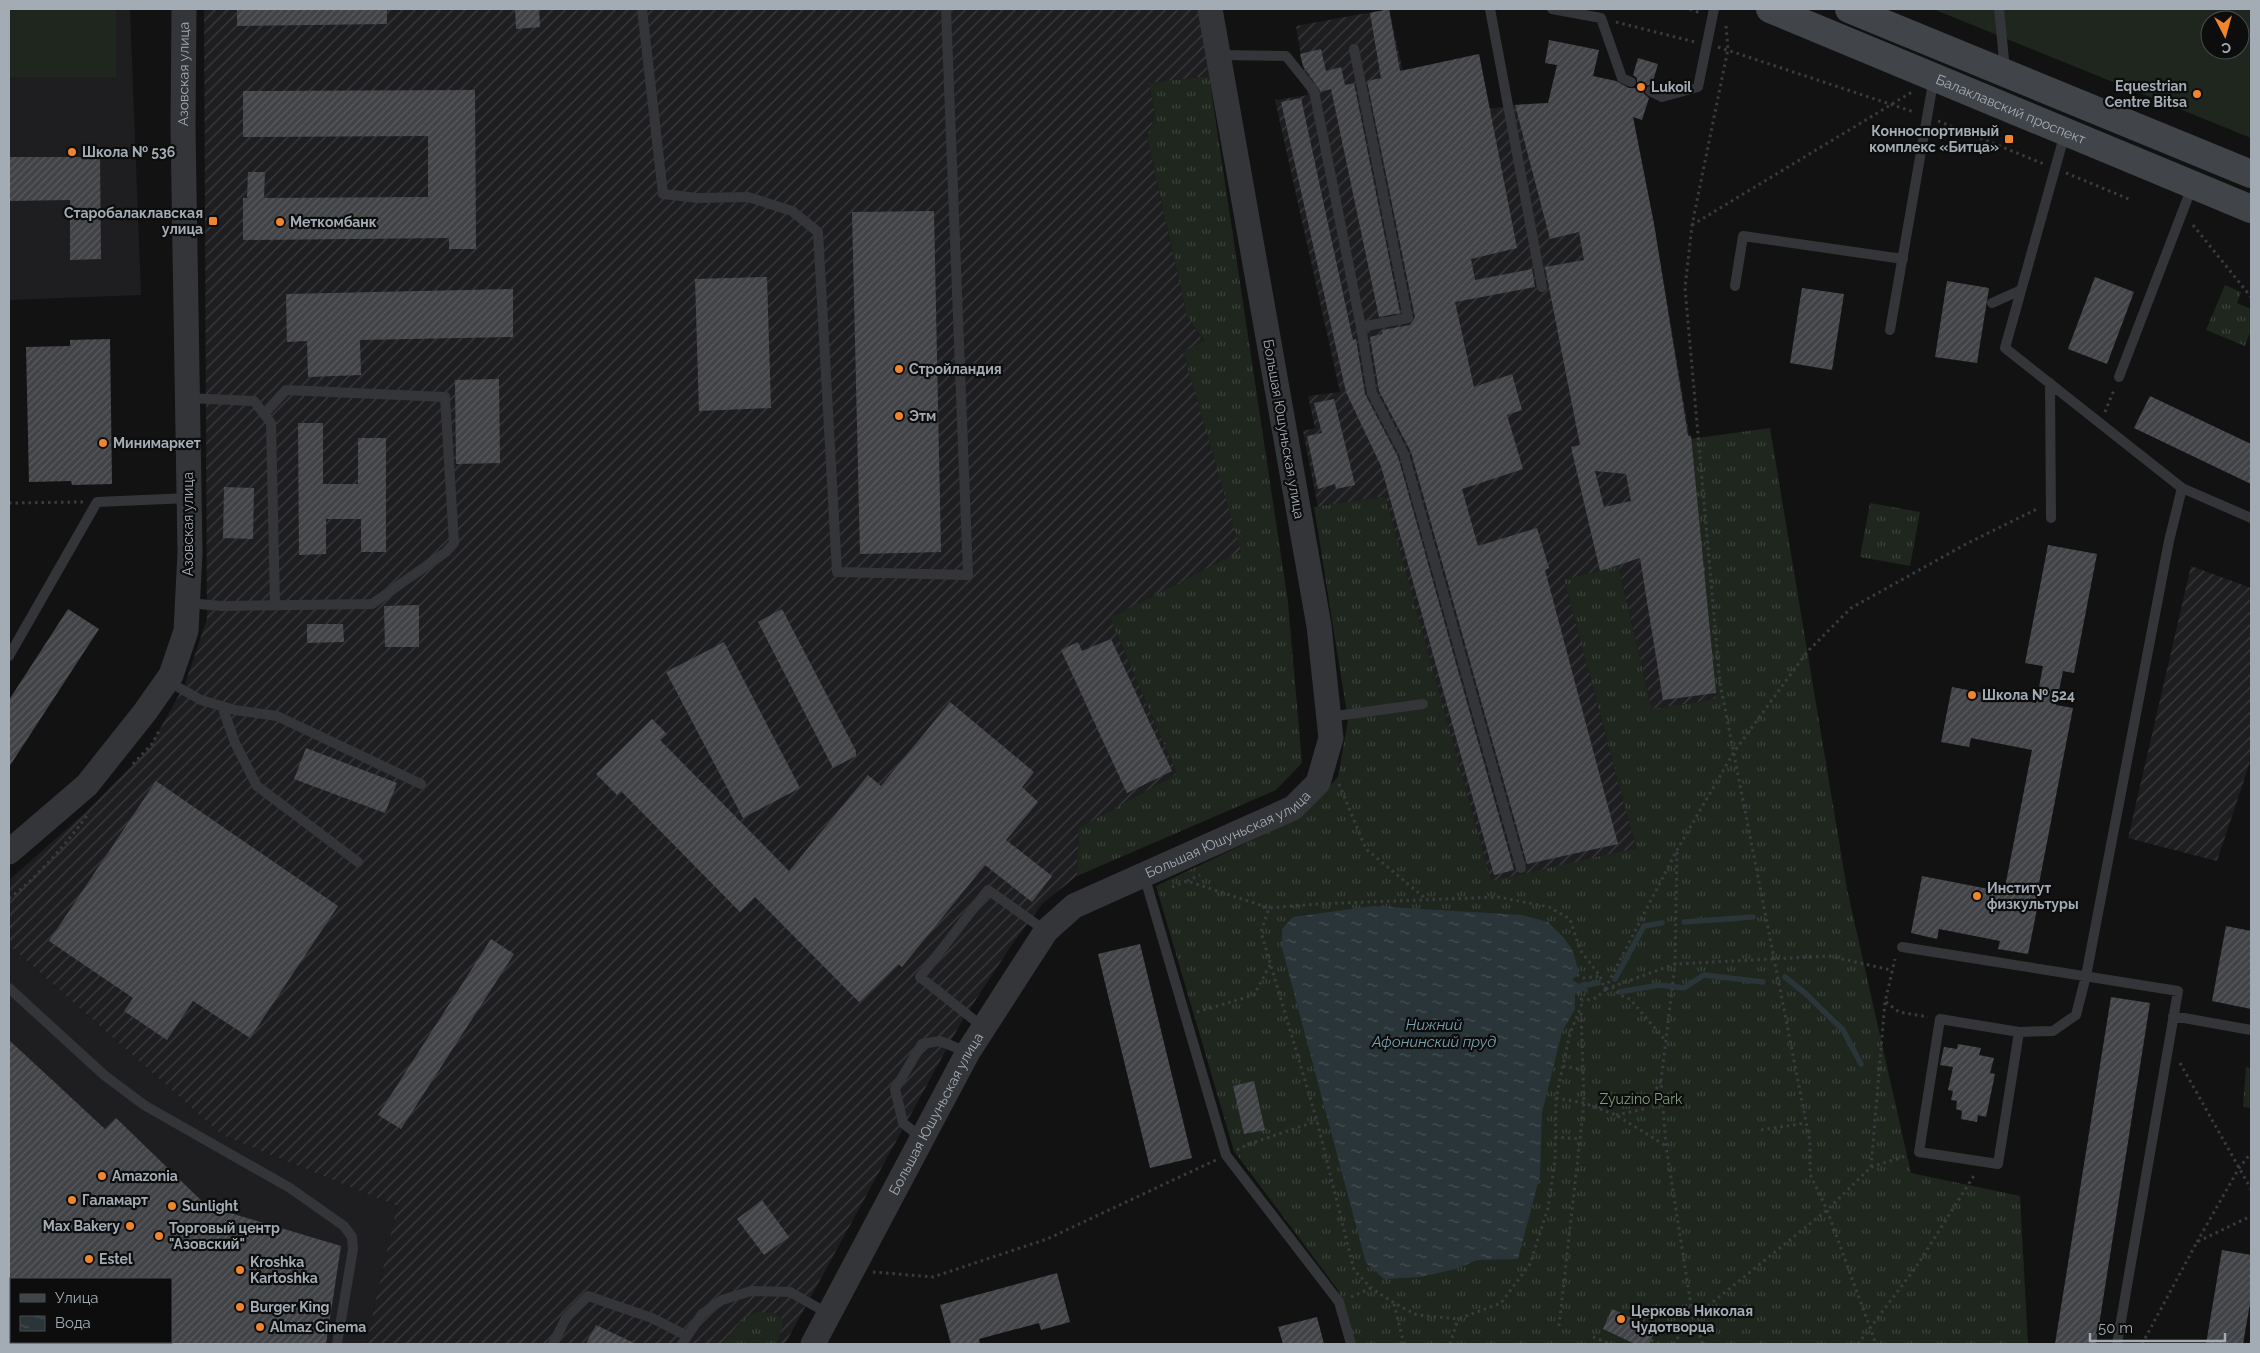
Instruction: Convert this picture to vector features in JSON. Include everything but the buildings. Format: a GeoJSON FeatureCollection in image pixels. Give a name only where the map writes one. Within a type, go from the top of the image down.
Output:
{"type":"FeatureCollection","features":[{"type":"Feature","properties":{"kind":"main road","name":"Балаклавский проспект"},"geometry":{"type":"LineString","coordinates":[[1770,9],[2251,210]]}},
{"type":"Feature","properties":{"kind":"main road"},"geometry":{"type":"LineString","coordinates":[[1849,9],[2251,174]]}},
{"type":"Feature","properties":{"kind":"street","name":"Азовская улица"},"geometry":{"type":"LineString","coordinates":[[9,852],[87,785],[145,712],[166,681],[186,631],[190,553],[183,128],[184,9]]}},
{"type":"Feature","properties":{"kind":"street","name":"Большая Юшуньская улица"},"geometry":{"type":"LineString","coordinates":[[813,1344],[968,1052],[1046,931],[1074,906],[1146,886],[1293,808],[1318,784],[1331,738],[1319,626],[1210,9]]}},
{"type":"Feature","properties":{"kind":"lane"},"geometry":{"type":"LineString","coordinates":[[642,9],[663,194],[697,198],[748,197],[792,211],[818,232],[837,572],[968,575],[946,9]]}},
{"type":"Feature","properties":{"kind":"lane"},"geometry":{"type":"LineString","coordinates":[[1490,9],[1542,287]]}},
{"type":"Feature","properties":{"kind":"lane"},"geometry":{"type":"LineString","coordinates":[[1552,9],[1601,18],[1622,78],[1631,82]]}},
{"type":"Feature","properties":{"kind":"lane"},"geometry":{"type":"LineString","coordinates":[[1650,91],[1662,97],[1698,87],[1714,9]]}},
{"type":"Feature","properties":{"kind":"lane"},"geometry":{"type":"LineString","coordinates":[[1999,9],[2005,73]]}},
{"type":"Feature","properties":{"kind":"lane"},"geometry":{"type":"LineString","coordinates":[[1354,49],[1408,318],[1362,327]]}},
{"type":"Feature","properties":{"kind":"lane"},"geometry":{"type":"LineString","coordinates":[[1218,55],[1286,56],[1314,91],[1362,327],[1372,393],[1404,454],[1521,868]]}},
{"type":"Feature","properties":{"kind":"lane"},"geometry":{"type":"LineString","coordinates":[[1890,330],[1934,76]]}},
{"type":"Feature","properties":{"kind":"lane"},"geometry":{"type":"LineString","coordinates":[[2065,132],[2005,348],[2182,488],[2251,518]]}},
{"type":"Feature","properties":{"kind":"lane"},"geometry":{"type":"LineString","coordinates":[[2119,377],[2193,185]]}},
{"type":"Feature","properties":{"kind":"lane"},"geometry":{"type":"LineString","coordinates":[[1735,286],[1743,236],[1903,259]]}},
{"type":"Feature","properties":{"kind":"lane"},"geometry":{"type":"LineString","coordinates":[[1992,303],[2021,290]]}},
{"type":"Feature","properties":{"kind":"lane"},"geometry":{"type":"LineString","coordinates":[[2050,384],[2051,518]]}},
{"type":"Feature","properties":{"kind":"lane"},"geometry":{"type":"LineString","coordinates":[[188,603],[222,606],[372,604],[446,552],[454,543],[445,397],[286,390],[264,414]]}},
{"type":"Feature","properties":{"kind":"lane"},"geometry":{"type":"LineString","coordinates":[[187,398],[254,401],[271,423],[275,605]]}},
{"type":"Feature","properties":{"kind":"lane"},"geometry":{"type":"LineString","coordinates":[[2019,1032],[1998,1164],[1919,1152],[1940,1019],[2019,1032],[2053,1031],[2076,1015],[2086,976],[2170,541],[2182,488]]}},
{"type":"Feature","properties":{"kind":"lane"},"geometry":{"type":"LineString","coordinates":[[9,656],[97,502],[189,498]]}},
{"type":"Feature","properties":{"kind":"lane"},"geometry":{"type":"LineString","coordinates":[[166,681],[201,700],[235,710],[277,716],[421,784]]}},
{"type":"Feature","properties":{"kind":"lane"},"geometry":{"type":"LineString","coordinates":[[1329,717],[1423,704]]}},
{"type":"Feature","properties":{"kind":"lane"},"geometry":{"type":"LineString","coordinates":[[222,706],[235,743],[256,786],[358,862]]}},
{"type":"Feature","properties":{"kind":"lane"},"geometry":{"type":"LineString","coordinates":[[1146,886],[1226,1155],[1339,1302],[1351,1344]]}},
{"type":"Feature","properties":{"kind":"lane"},"geometry":{"type":"LineString","coordinates":[[984,1027],[920,977],[988,890],[1046,931]]}},
{"type":"Feature","properties":{"kind":"lane"},"geometry":{"type":"LineString","coordinates":[[1902,947],[2178,991],[2117,1344]]}},
{"type":"Feature","properties":{"kind":"lane"},"geometry":{"type":"LineString","coordinates":[[9,988],[104,1075],[144,1105],[290,1188],[344,1226],[352,1237],[353,1249],[337,1344]]}},
{"type":"Feature","properties":{"kind":"lane"},"geometry":{"type":"LineString","coordinates":[[2173,1016],[2251,1030]]}},
{"type":"Feature","properties":{"kind":"lane"},"geometry":{"type":"LineString","coordinates":[[922,1139],[903,1123],[895,1088],[922,1044],[940,1041],[968,1052]]}},
{"type":"Feature","properties":{"kind":"lane"},"geometry":{"type":"LineString","coordinates":[[553,1344],[566,1318],[588,1296],[652,1318],[685,1340],[702,1314],[722,1300],[751,1291],[790,1292],[830,1314]]}},
{"type":"Feature","properties":{"kind":"path"},"geometry":{"type":"LineString","coordinates":[[1601,18],[1728,49],[1927,116],[2131,200]]}},
{"type":"Feature","properties":{"kind":"path"},"geometry":{"type":"LineString","coordinates":[[1726,22],[1728,49],[1692,225],[1685,288],[1720,684],[1772,958],[1810,1142],[1810,1174],[1827,1210],[1871,1325],[1876,1344]]}},
{"type":"Feature","properties":{"kind":"path"},"geometry":{"type":"LineString","coordinates":[[1692,225],[1912,92]]}},
{"type":"Feature","properties":{"kind":"path"},"geometry":{"type":"LineString","coordinates":[[2193,225],[2251,297]]}},
{"type":"Feature","properties":{"kind":"path"},"geometry":{"type":"LineString","coordinates":[[2101,424],[2119,377]]}},
{"type":"Feature","properties":{"kind":"path"},"geometry":{"type":"LineString","coordinates":[[9,503],[97,502]]}},
{"type":"Feature","properties":{"kind":"path"},"geometry":{"type":"LineString","coordinates":[[1582,1001],[1596,998],[1604,990],[1677,850],[1734,752],[1807,652],[1851,608],[1966,544],[2050,502]]}},
{"type":"Feature","properties":{"kind":"path"},"geometry":{"type":"LineString","coordinates":[[1339,782],[1366,849],[1426,900]]}},
{"type":"Feature","properties":{"kind":"path"},"geometry":{"type":"LineString","coordinates":[[1677,850],[1675,964],[1661,1081],[1666,1146],[1693,1318],[1703,1344]]}},
{"type":"Feature","properties":{"kind":"path"},"geometry":{"type":"LineString","coordinates":[[1146,886],[1188,882],[1269,908],[1498,897],[1549,907],[1570,919],[1580,950],[1600,976],[1604,990]]}},
{"type":"Feature","properties":{"kind":"path"},"geometry":{"type":"LineString","coordinates":[[1269,908],[1261,932],[1317,1121],[1354,1270],[1372,1288],[1394,1303],[1418,1315],[1458,1318],[1501,1303],[1530,1264],[1548,1208],[1555,1160],[1556,1098],[1570,1033],[1581,1006],[1582,1001],[1578,992]]}},
{"type":"Feature","properties":{"kind":"path"},"geometry":{"type":"LineString","coordinates":[[1604,990],[1675,964],[1829,956],[1891,970],[1885,1002],[1871,1167]]}},
{"type":"Feature","properties":{"kind":"path"},"geometry":{"type":"LineString","coordinates":[[1185,1016],[1254,995],[1270,964]]}},
{"type":"Feature","properties":{"kind":"path"},"geometry":{"type":"LineString","coordinates":[[1577,975],[1583,978],[1600,976]]}},
{"type":"Feature","properties":{"kind":"path"},"geometry":{"type":"LineString","coordinates":[[1611,987],[1620,995],[1630,999],[1666,1040]]}},
{"type":"Feature","properties":{"kind":"path"},"geometry":{"type":"LineString","coordinates":[[1885,1002],[1899,1012],[1940,1019]]}},
{"type":"Feature","properties":{"kind":"path"},"geometry":{"type":"LineString","coordinates":[[1558,1326],[1584,1102],[1581,1006]]}},
{"type":"Feature","properties":{"kind":"path"},"geometry":{"type":"LineString","coordinates":[[2169,1043],[2251,1189]]}},
{"type":"Feature","properties":{"kind":"path"},"geometry":{"type":"LineString","coordinates":[[1563,1066],[1583,1070]]}},
{"type":"Feature","properties":{"kind":"path"},"geometry":{"type":"LineString","coordinates":[[1616,1115],[1644,1110],[1661,1081]]}},
{"type":"Feature","properties":{"kind":"path"},"geometry":{"type":"LineString","coordinates":[[1556,1098],[1584,1102],[1616,1115],[1666,1146]]}},
{"type":"Feature","properties":{"kind":"path"},"geometry":{"type":"LineString","coordinates":[[873,1272],[933,1277],[1047,1239],[1249,1144],[1317,1121]]}},
{"type":"Feature","properties":{"kind":"path"},"geometry":{"type":"LineString","coordinates":[[1762,1130],[1806,1123]]}},
{"type":"Feature","properties":{"kind":"path"},"geometry":{"type":"LineString","coordinates":[[1555,1136],[1580,1139]]}},
{"type":"Feature","properties":{"kind":"path"},"geometry":{"type":"LineString","coordinates":[[1673,1344],[1693,1318],[1827,1210],[1871,1167],[1919,1152]]}},
{"type":"Feature","properties":{"kind":"path"},"geometry":{"type":"LineString","coordinates":[[2142,1344],[2239,1168],[2251,1153]]}},
{"type":"Feature","properties":{"kind":"path"},"geometry":{"type":"LineString","coordinates":[[1858,1344],[1916,1267],[1982,1162]]}},
{"type":"Feature","properties":{"kind":"path"},"geometry":{"type":"LineString","coordinates":[[2197,1242],[2251,1216]]}},
{"type":"Feature","properties":{"kind":"path"},"geometry":{"type":"LineString","coordinates":[[1339,1302],[1372,1288]]}},
{"type":"Feature","properties":{"kind":"path"},"geometry":{"type":"LineString","coordinates":[[1394,1303],[1404,1344]]}},
{"type":"Feature","properties":{"kind":"path"},"geometry":{"type":"LineString","coordinates":[[1450,1344],[1458,1318]]}},
{"type":"Feature","properties":{"kind":"path"},"geometry":{"type":"LineString","coordinates":[[1593,1337],[1610,1344]]}},
{"type":"Feature","properties":{"kind":"path"},"geometry":{"type":"LineString","coordinates":[[1651,1340],[1658,1344]]}},
{"type":"Feature","properties":{"kind":"shaded area","name":"Школа № 536"},"geometry":{"type":"Polygon","coordinates":[[[9,9],[130,9],[141,295],[9,300],[9,9]]]}},
{"type":"Feature","properties":{"kind":"shaded area"},"geometry":{"type":"Polygon","coordinates":[[[204,9],[1199,9],[1209,76],[1149,83],[1155,115],[1147,138],[1187,316],[1204,342],[1183,352],[1242,551],[1110,618],[1177,774],[1079,828],[1077,876],[1043,903],[1011,946],[963,1019],[785,1344],[366,1344],[397,1206],[222,1135],[9,945],[9,880],[86,812],[150,747],[185,684],[207,619],[204,9]]]}},
{"type":"Feature","properties":{"kind":"shaded area"},"geometry":{"type":"Polygon","coordinates":[[[1389,9],[1403,72],[1479,54],[1490,109],[1540,103],[1636,134],[1654,224],[1690,439],[1716,699],[1652,709],[1618,565],[1564,580],[1636,848],[1491,882],[1385,496],[1318,507],[1303,431],[1315,428],[1308,396],[1340,392],[1275,100],[1308,95],[1296,26],[1389,9]]]}},
{"type":"Feature","properties":{"kind":"shaded area"},"geometry":{"type":"Polygon","coordinates":[[[2191,566],[2251,588],[2251,759],[2217,861],[2128,838],[2191,566]]]}},
{"type":"Feature","properties":{"kind":"shaded area"},"geometry":{"type":"Polygon","coordinates":[[[9,945],[222,1135],[397,1206],[366,1344],[9,1344],[9,945]]]}},
{"type":"Feature","properties":{"kind":"green space"},"geometry":{"type":"Polygon","coordinates":[[[9,9],[116,9],[116,77],[9,77],[9,9]]]}},
{"type":"Feature","properties":{"kind":"green space","name":"Equestrian Centre Bitsa"},"geometry":{"type":"Polygon","coordinates":[[[1933,9],[2251,9],[2251,138],[1933,9]]]}},
{"type":"Feature","properties":{"kind":"green space"},"geometry":{"type":"Polygon","coordinates":[[[1209,76],[1288,602],[1302,763],[1276,790],[1077,876],[1079,828],[1177,774],[1110,618],[1241,551],[1183,352],[1204,341],[1187,316],[1147,138],[1155,115],[1149,83],[1209,76]]]}},
{"type":"Feature","properties":{"kind":"green space"},"geometry":{"type":"Polygon","coordinates":[[[2225,285],[2241,292],[2237,303],[2251,309],[2251,330],[2245,346],[2206,330],[2225,285]]]}},
{"type":"Feature","properties":{"kind":"green space","name":"Zyuzino Park"},"geometry":{"type":"Polygon","coordinates":[[[1770,428],[1847,889],[1911,1173],[2020,1196],[2028,1344],[1352,1344],[1338,1290],[1234,1151],[1156,886],[1301,817],[1338,777],[1348,720],[1314,507],[1385,496],[1491,881],[1636,848],[1564,580],[1618,565],[1652,709],[1716,699],[1690,439],[1770,428]]]}},
{"type":"Feature","properties":{"kind":"green space"},"geometry":{"type":"Polygon","coordinates":[[[1870,503],[1920,512],[1910,566],[1860,557],[1870,503]]]}},
{"type":"Feature","properties":{"kind":"green space"},"geometry":{"type":"Polygon","coordinates":[[[2246,1067],[2251,1068],[2251,1108],[2243,1107],[2246,1067]]]}},
{"type":"Feature","properties":{"kind":"green space"},"geometry":{"type":"Polygon","coordinates":[[[757,1312],[774,1313],[782,1318],[783,1326],[776,1344],[723,1344],[741,1320],[757,1312]]]}},
{"type":"Feature","properties":{"kind":"water","name":"Нижний Афонинский пруд"},"geometry":{"type":"Polygon","coordinates":[[[1373,906],[1522,915],[1548,922],[1563,937],[1573,951],[1579,973],[1572,980],[1579,984],[1586,981],[1588,993],[1583,991],[1575,994],[1575,1009],[1562,1032],[1542,1113],[1540,1175],[1518,1259],[1477,1260],[1456,1269],[1420,1277],[1384,1279],[1366,1263],[1282,948],[1282,929],[1293,917],[1373,906]]]}},
{"type":"Feature","properties":{"kind":"waterway"},"geometry":{"type":"LineString","coordinates":[[1684,922],[1753,917]]}},
{"type":"Feature","properties":{"kind":"waterway"},"geometry":{"type":"LineString","coordinates":[[1615,979],[1644,926],[1662,923]]}},
{"type":"Feature","properties":{"kind":"waterway"},"geometry":{"type":"LineString","coordinates":[[1619,992],[1660,985],[1684,988],[1704,975],[1763,982]]}},
{"type":"Feature","properties":{"kind":"waterway"},"geometry":{"type":"LineString","coordinates":[[1785,977],[1806,994],[1843,1030],[1861,1064]]}},
{"type":"Feature","properties":{"kind":"waterway"},"geometry":{"type":"LineString","coordinates":[[1580,986],[1598,983]]}},
{"type":"Feature","properties":{"kind":"place","name":"Lukoil"},"geometry":{"type":"Point","coordinates":[1641,87]}},
{"type":"Feature","properties":{"kind":"place","name":"Equestrian Centre Bitsa"},"geometry":{"type":"Point","coordinates":[2197,94]}},
{"type":"Feature","properties":{"kind":"place","name":"Конноспортивный комплекс «Битца»"},"geometry":{"type":"Point","coordinates":[2009,139]}},
{"type":"Feature","properties":{"kind":"place","name":"Школа № 536"},"geometry":{"type":"Point","coordinates":[72,152]}},
{"type":"Feature","properties":{"kind":"place","name":"Старобалаклавская улица"},"geometry":{"type":"Point","coordinates":[213,221]}},
{"type":"Feature","properties":{"kind":"place","name":"Меткомбанк"},"geometry":{"type":"Point","coordinates":[280,222]}},
{"type":"Feature","properties":{"kind":"place","name":"Стройландия"},"geometry":{"type":"Point","coordinates":[899,369]}},
{"type":"Feature","properties":{"kind":"place","name":"Этм"},"geometry":{"type":"Point","coordinates":[899,416]}},
{"type":"Feature","properties":{"kind":"place","name":"Минимаркет"},"geometry":{"type":"Point","coordinates":[103,443]}},
{"type":"Feature","properties":{"kind":"place","name":"Школа № 524"},"geometry":{"type":"Point","coordinates":[1972,695]}},
{"type":"Feature","properties":{"kind":"place","name":"Институт физкультуры"},"geometry":{"type":"Point","coordinates":[1977,896]}},
{"type":"Feature","properties":{"kind":"place","name":"Amazonia"},"geometry":{"type":"Point","coordinates":[102,1176]}},
{"type":"Feature","properties":{"kind":"place","name":"Галамарт"},"geometry":{"type":"Point","coordinates":[72,1200]}},
{"type":"Feature","properties":{"kind":"place","name":"Sunlight"},"geometry":{"type":"Point","coordinates":[172,1206]}},
{"type":"Feature","properties":{"kind":"place","name":"Max Bakery"},"geometry":{"type":"Point","coordinates":[130,1226]}},
{"type":"Feature","properties":{"kind":"place","name":"Торговый центр \"Азовский\""},"geometry":{"type":"Point","coordinates":[159,1236]}},
{"type":"Feature","properties":{"kind":"place","name":"Estel"},"geometry":{"type":"Point","coordinates":[89,1259]}},
{"type":"Feature","properties":{"kind":"place","name":"Kroshka Kartoshka"},"geometry":{"type":"Point","coordinates":[240,1270]}},
{"type":"Feature","properties":{"kind":"place","name":"Burger King"},"geometry":{"type":"Point","coordinates":[240,1307]}},
{"type":"Feature","properties":{"kind":"place","name":"Церковь Николая Чудотворца"},"geometry":{"type":"Point","coordinates":[1621,1319]}},
{"type":"Feature","properties":{"kind":"place","name":"Almaz Cinema"},"geometry":{"type":"Point","coordinates":[260,1327]}}]}
